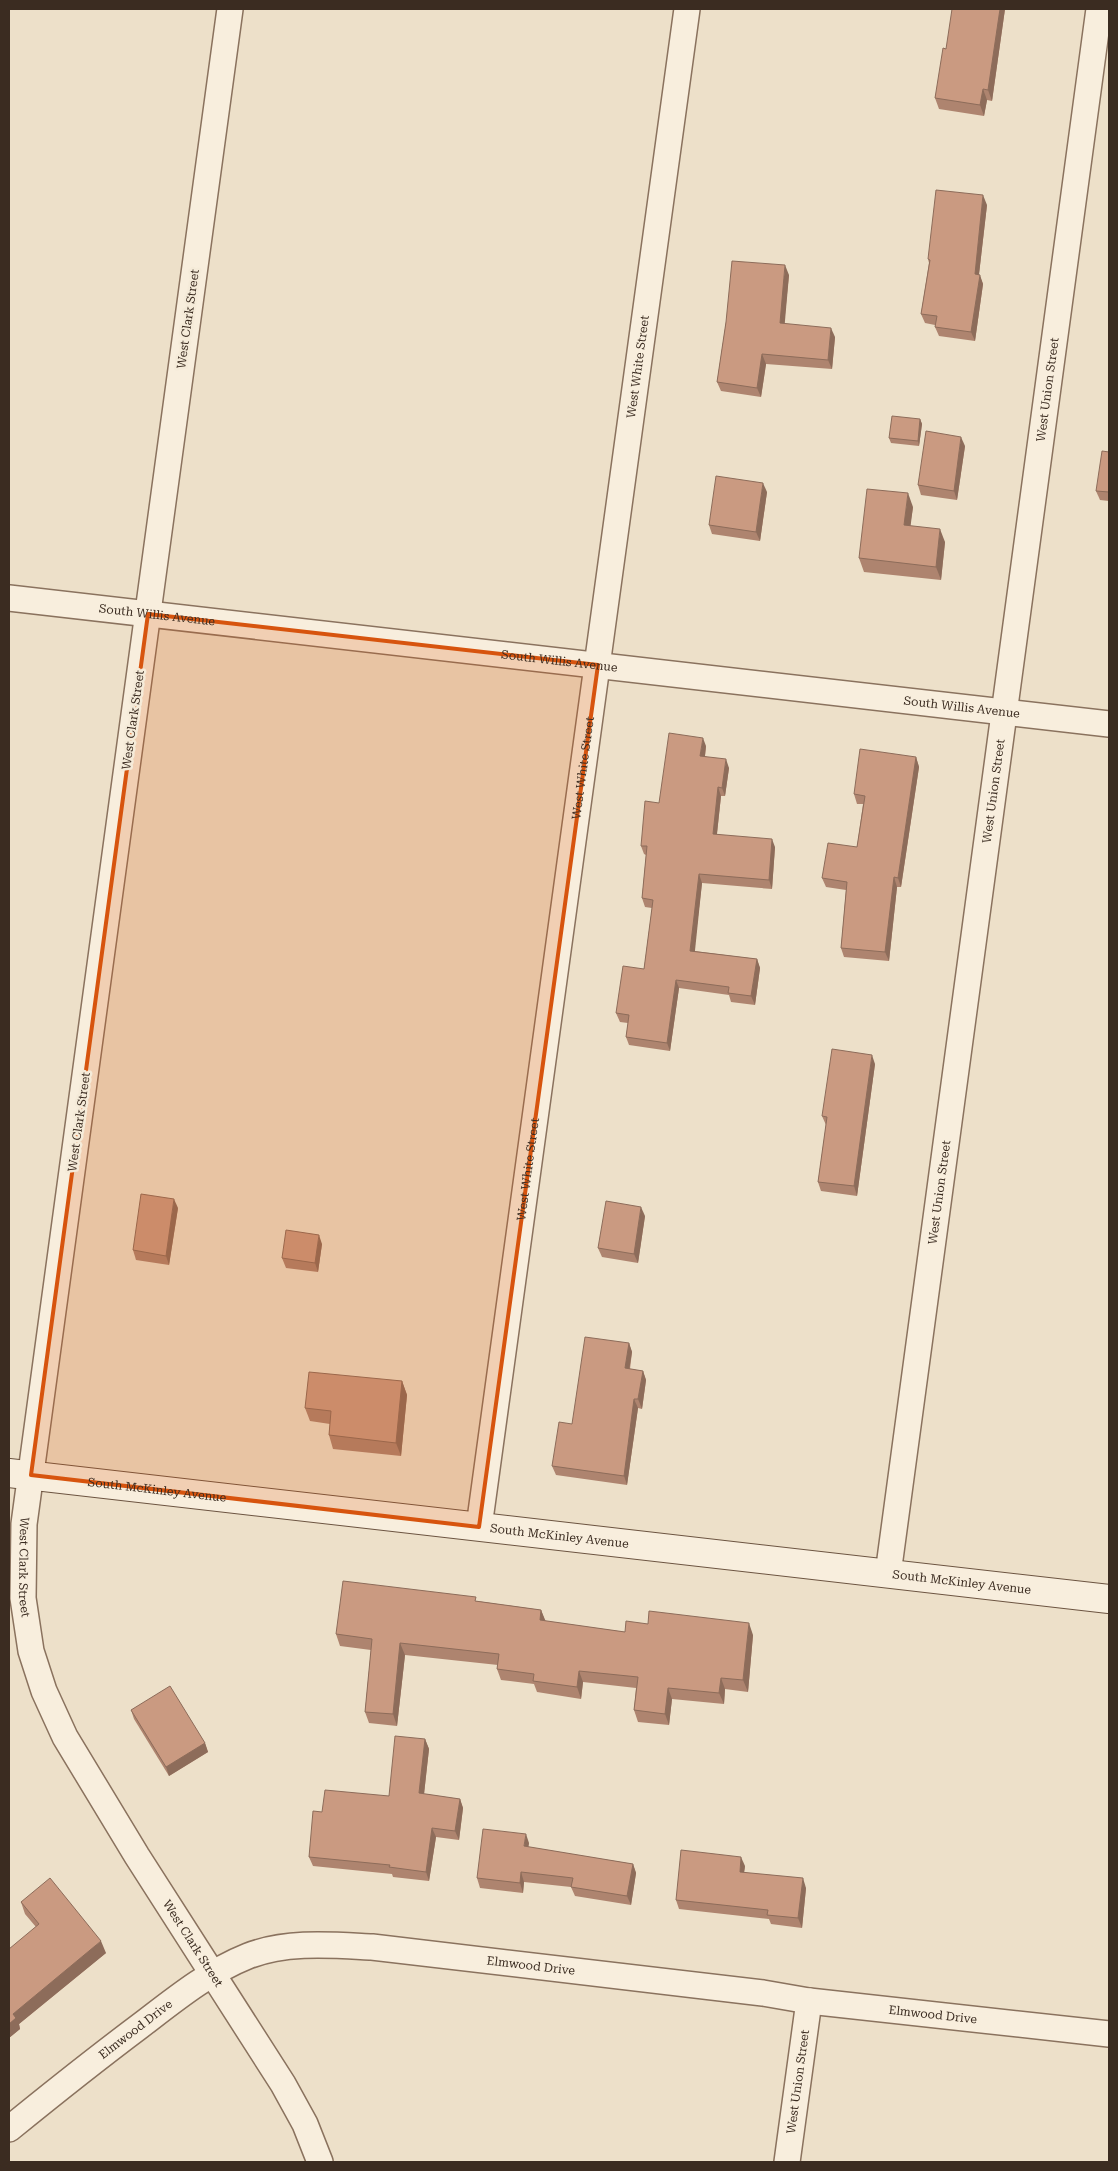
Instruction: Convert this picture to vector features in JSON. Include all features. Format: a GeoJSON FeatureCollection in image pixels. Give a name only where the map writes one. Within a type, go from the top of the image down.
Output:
{"type":"FeatureCollection","features":[{"type":"Feature","properties":{"kind":"street","name":"West Clark Street"},"geometry":{"type":"LineString","coordinates":[[230,9],[148,614],[20,1474],[23,1598],[31,1651],[44,1692],[65,1737],[137,1856],[283,2084],[305,2124],[320,2162]]}},
{"type":"Feature","properties":{"kind":"street","name":"West White Street"},"geometry":{"type":"LineString","coordinates":[[480,1526],[687,9]]}},
{"type":"Feature","properties":{"kind":"street","name":"West Union Street"},"geometry":{"type":"LineString","coordinates":[[888,1574],[1099,9]]}},
{"type":"Feature","properties":{"kind":"street","name":"South Willis Avenue"},"geometry":{"type":"LineString","coordinates":[[9,598],[1109,724]]}},
{"type":"Feature","properties":{"kind":"street","name":"South McKinley Avenue"},"geometry":{"type":"LineString","coordinates":[[20,1474],[1109,1599]]}},
{"type":"Feature","properties":{"kind":"street","name":"Elmwood Drive"},"geometry":{"type":"LineString","coordinates":[[9,2129],[89,2064],[194,1985],[249,1956],[280,1948],[333,1945],[372,1946],[763,1993],[809,2001],[1109,2034]]}},
{"type":"Feature","properties":{"kind":"street","name":"West Union Street"},"geometry":{"type":"LineString","coordinates":[[787,2162],[809,2001]]}},
{"type":"Feature","properties":{"kind":"highlighted area"},"geometry":{"type":"Polygon","coordinates":[[[148,614],[598,665],[479,1527],[31,1475],[148,614]]]}},
{"type":"Feature","properties":{"kind":"building"},"geometry":{"type":"Polygon","coordinates":[[[952,9],[1000,9],[988,90],[983,89],[980,105],[935,98],[943,48],[946,49],[952,9]]]}},
{"type":"Feature","properties":{"kind":"building"},"geometry":{"type":"Polygon","coordinates":[[[936,190],[983,195],[975,274],[980,275],[971,332],[935,327],[937,316],[921,314],[930,260],[928,259],[936,190]]]}},
{"type":"Feature","properties":{"kind":"building"},"geometry":{"type":"Polygon","coordinates":[[[732,261],[785,265],[780,323],[831,328],[828,360],[762,354],[757,388],[717,382],[726,322],[732,261]]]}},
{"type":"Feature","properties":{"kind":"building"},"geometry":{"type":"Polygon","coordinates":[[[892,416],[920,419],[918,441],[889,438],[892,416]]]}},
{"type":"Feature","properties":{"kind":"building"},"geometry":{"type":"Polygon","coordinates":[[[926,431],[961,437],[954,491],[918,485],[926,431]]]}},
{"type":"Feature","properties":{"kind":"building"},"geometry":{"type":"Polygon","coordinates":[[[1102,451],[1109,452],[1109,492],[1096,491],[1102,451]]]}},
{"type":"Feature","properties":{"kind":"building"},"geometry":{"type":"Polygon","coordinates":[[[716,476],[763,483],[756,532],[709,525],[716,476]]]}},
{"type":"Feature","properties":{"kind":"building"},"geometry":{"type":"Polygon","coordinates":[[[867,489],[908,493],[904,525],[940,529],[936,567],[859,558],[867,489]]]}},
{"type":"Feature","properties":{"kind":"building"},"geometry":{"type":"Polygon","coordinates":[[[669,733],[703,738],[700,756],[726,759],[722,788],[718,787],[713,834],[772,839],[769,880],[699,874],[690,951],[757,959],[751,996],[728,993],[729,987],[676,980],[667,1043],[626,1037],[629,1015],[616,1013],[623,966],[644,969],[653,900],[642,898],[647,846],[641,846],[645,801],[659,803],[669,733]]]}},
{"type":"Feature","properties":{"kind":"building"},"geometry":{"type":"Polygon","coordinates":[[[860,749],[916,757],[898,878],[894,877],[885,952],[841,948],[847,882],[822,878],[828,843],[857,847],[865,796],[854,794],[860,749]]]}},
{"type":"Feature","properties":{"kind":"building"},"geometry":{"type":"Polygon","coordinates":[[[832,1049],[872,1055],[854,1186],[818,1182],[827,1117],[822,1116],[832,1049]]]}},
{"type":"Feature","properties":{"kind":"building"},"geometry":{"type":"Polygon","coordinates":[[[141,1194],[174,1199],[166,1256],[133,1250],[141,1194]]]}},
{"type":"Feature","properties":{"kind":"building"},"geometry":{"type":"Polygon","coordinates":[[[606,1201],[641,1207],[634,1254],[598,1248],[606,1201]]]}},
{"type":"Feature","properties":{"kind":"building"},"geometry":{"type":"Polygon","coordinates":[[[286,1230],[319,1235],[315,1263],[282,1258],[286,1230]]]}},
{"type":"Feature","properties":{"kind":"building"},"geometry":{"type":"Polygon","coordinates":[[[585,1337],[629,1343],[625,1368],[643,1371],[638,1399],[634,1399],[624,1476],[552,1466],[559,1422],[572,1424],[585,1337]]]}},
{"type":"Feature","properties":{"kind":"building"},"geometry":{"type":"Polygon","coordinates":[[[309,1372],[402,1381],[396,1443],[329,1435],[331,1411],[305,1408],[309,1372]]]}},
{"type":"Feature","properties":{"kind":"building"},"geometry":{"type":"Polygon","coordinates":[[[343,1581],[476,1597],[475,1601],[541,1610],[540,1620],[625,1632],[626,1621],[648,1624],[649,1611],[749,1623],[743,1680],[721,1678],[719,1693],[668,1688],[665,1714],[634,1710],[638,1677],[579,1671],[577,1687],[533,1681],[534,1674],[497,1669],[499,1654],[400,1643],[393,1714],[365,1712],[372,1639],[336,1634],[343,1581]]]}},
{"type":"Feature","properties":{"kind":"building"},"geometry":{"type":"Polygon","coordinates":[[[170,1686],[205,1743],[166,1767],[131,1710],[170,1686]]]}},
{"type":"Feature","properties":{"kind":"building"},"geometry":{"type":"Polygon","coordinates":[[[395,1736],[425,1739],[419,1793],[460,1799],[455,1831],[432,1828],[426,1872],[389,1867],[390,1865],[309,1857],[313,1811],[322,1812],[325,1790],[389,1796],[395,1736]]]}},
{"type":"Feature","properties":{"kind":"building"},"geometry":{"type":"Polygon","coordinates":[[[483,1829],[526,1834],[524,1846],[633,1864],[627,1896],[571,1887],[573,1878],[521,1872],[520,1883],[477,1878],[483,1829]]]}},
{"type":"Feature","properties":{"kind":"building"},"geometry":{"type":"Polygon","coordinates":[[[681,1850],[741,1857],[740,1872],[803,1878],[798,1918],[767,1915],[768,1910],[676,1900],[681,1850]]]}},
{"type":"Feature","properties":{"kind":"building"},"geometry":{"type":"Polygon","coordinates":[[[50,1878],[101,1941],[13,2014],[16,2018],[9,2024],[9,1949],[39,1924],[21,1902],[50,1878]]]}}]}
